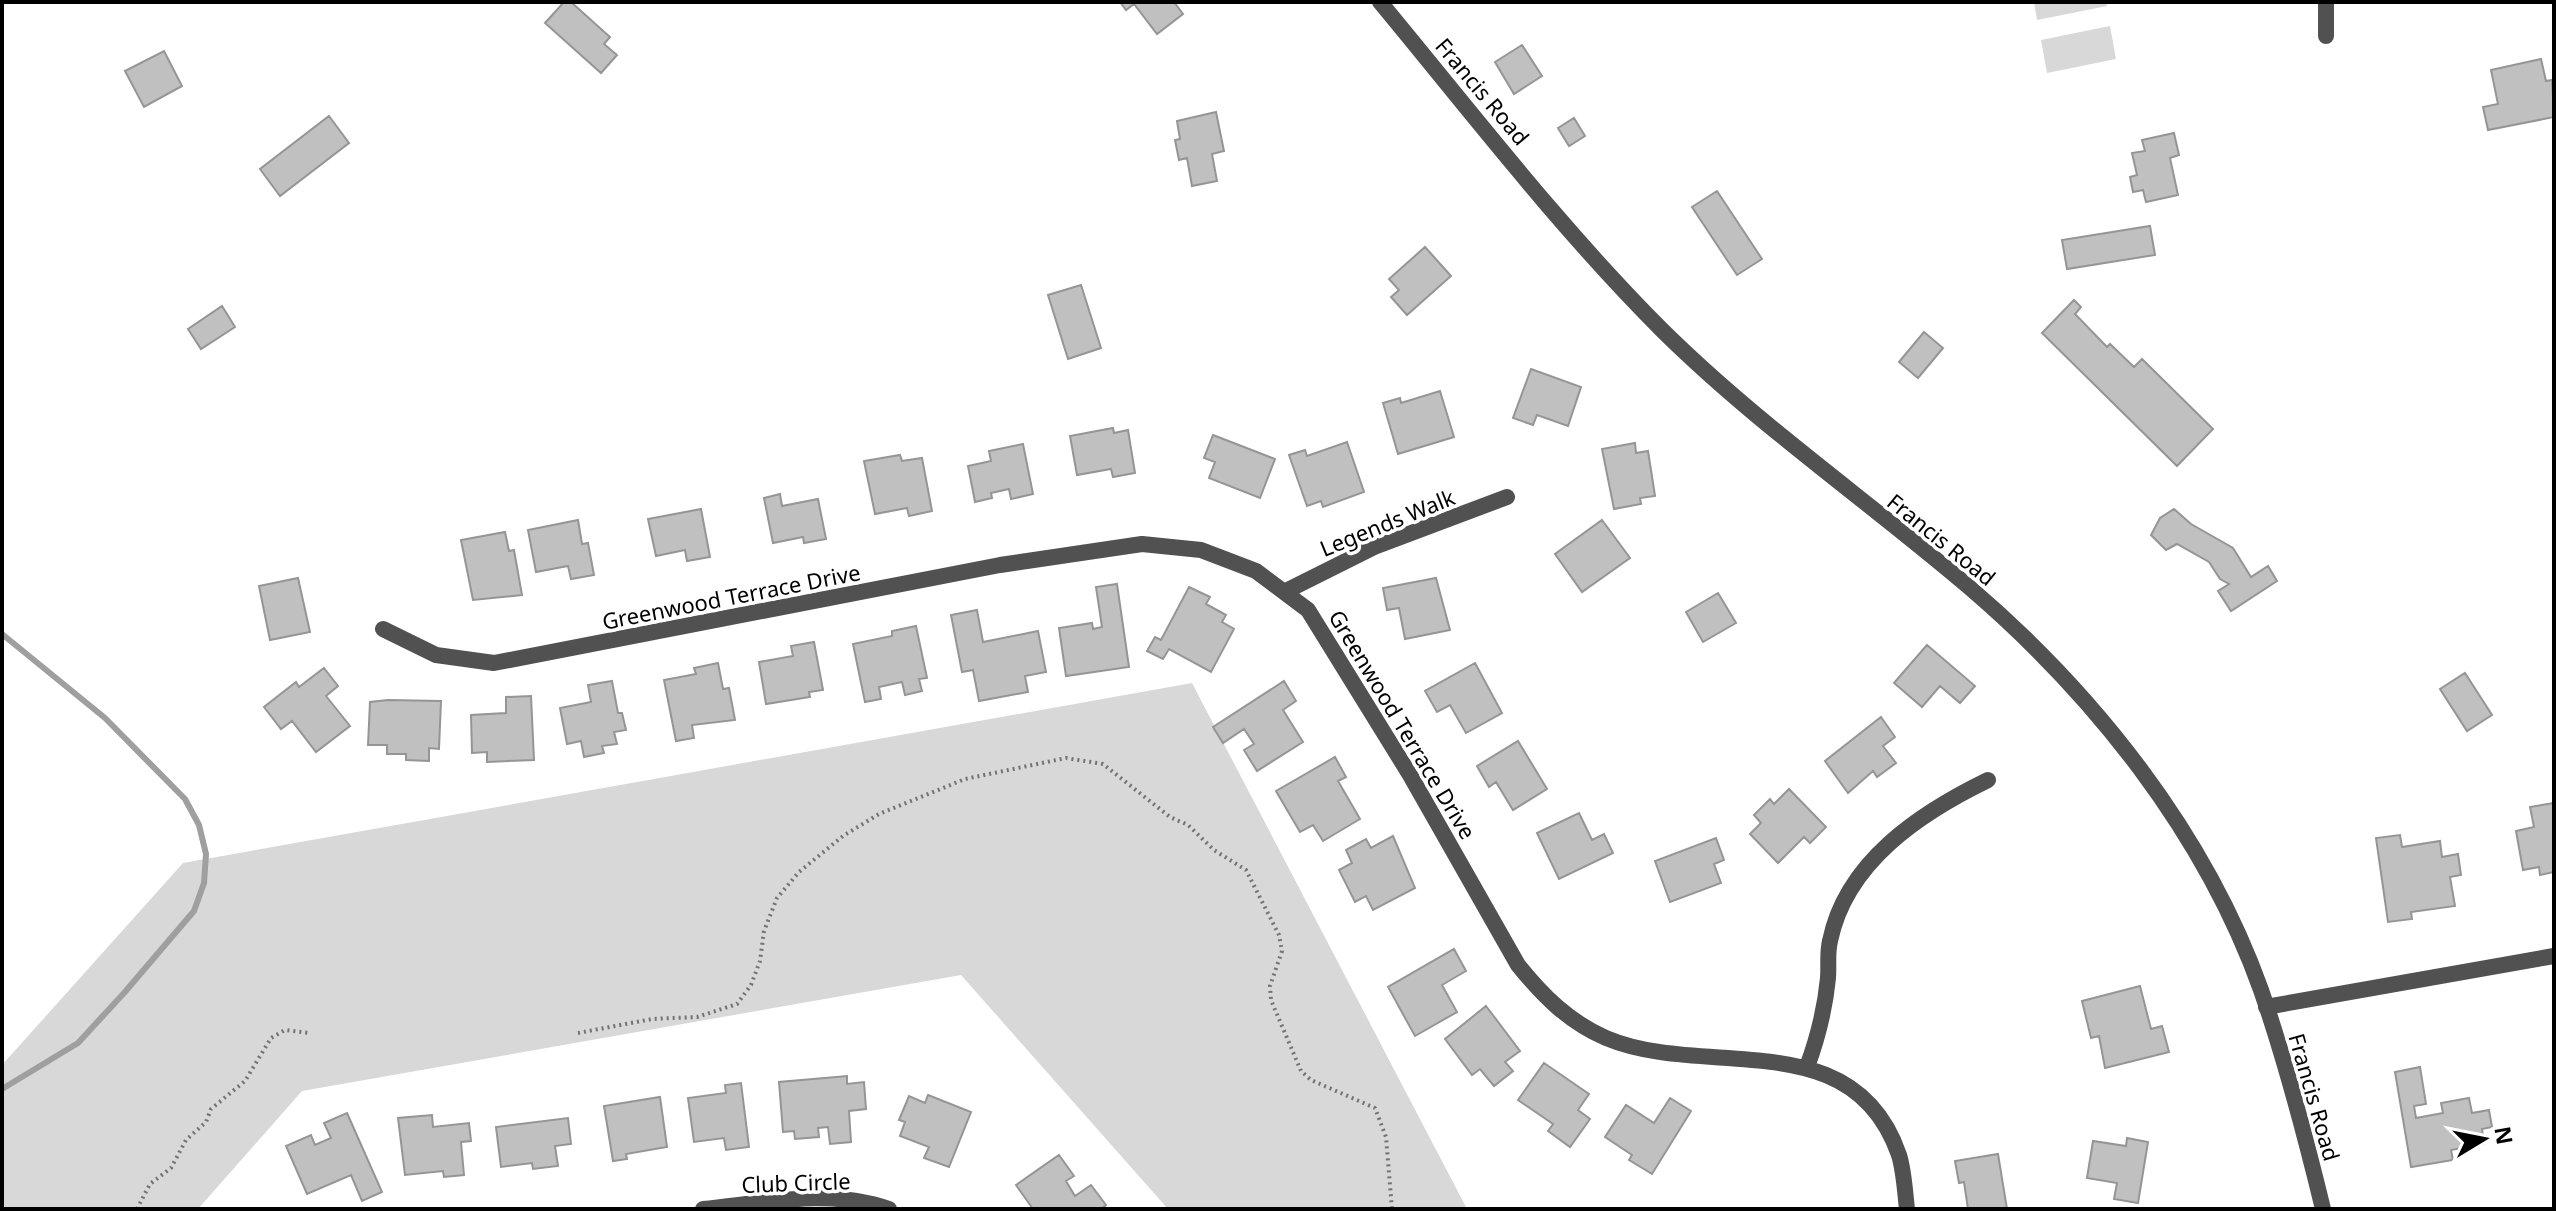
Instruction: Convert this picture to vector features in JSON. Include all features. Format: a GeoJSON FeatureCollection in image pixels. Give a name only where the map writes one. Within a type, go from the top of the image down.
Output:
{"type":"FeatureCollection","features":[{"type":"Feature","properties":{"kind":"street","name":"Francis Road"},"geometry":{"type":"LineString","coordinates":[[1380,2],[1569,230],[1662,330],[1767,426],[1970,588],[2092,710],[2179,826],[2238,935],[2266,1007],[2300,1115],[2323,1209]]}},
{"type":"Feature","properties":{"kind":"street"},"geometry":{"type":"LineString","coordinates":[[2326,2],[2326,36]]}},
{"type":"Feature","properties":{"kind":"street","name":"Legends Walk"},"geometry":{"type":"LineString","coordinates":[[1286,591],[1374,547],[1507,497]]}},
{"type":"Feature","properties":{"kind":"street","name":"Greenwood Terrace Drive"},"geometry":{"type":"LineString","coordinates":[[383,629],[436,655],[494,663],[1000,565],[1142,544],[1171,545],[1229,558],[1286,591],[1308,610],[1410,775],[1518,965],[1558,1009],[1609,1039],[1650,1050],[1807,1067],[1847,1086],[1870,1106],[1887,1129],[1899,1157],[1907,1209]]}},
{"type":"Feature","properties":{"kind":"street"},"geometry":{"type":"LineString","coordinates":[[1807,1067],[1821,1027],[1829,944],[1849,888],[1867,865],[1912,826],[1988,780]]}},
{"type":"Feature","properties":{"kind":"street"},"geometry":{"type":"LineString","coordinates":[[2266,1007],[2554,956]]}},
{"type":"Feature","properties":{"kind":"street","name":"Club Circle"},"geometry":{"type":"LineString","coordinates":[[703,1209],[827,1198],[852,1199],[889,1209]]}},
{"type":"Feature","properties":{"kind":"path"},"geometry":{"type":"LineString","coordinates":[[578,1033],[652,1019],[697,1017],[737,1004],[751,985],[764,931],[777,898],[807,865],[843,836],[879,814],[965,779],[1066,758],[1087,760],[1103,764],[1125,778],[1170,817],[1188,825],[1214,850],[1246,870],[1255,883],[1282,951],[1270,986],[1271,1000],[1301,1071],[1311,1080],[1375,1108],[1386,1137],[1392,1209]]}},
{"type":"Feature","properties":{"kind":"path"},"geometry":{"type":"LineString","coordinates":[[137,1209],[150,1184],[171,1168],[186,1140],[206,1122],[211,1109],[245,1081],[271,1038],[285,1030],[309,1033]]}},
{"type":"Feature","properties":{"kind":"shaded area"},"geometry":{"type":"Polygon","coordinates":[[[2034,2],[2106,2],[2107,6],[2037,20],[2034,2]]]}},
{"type":"Feature","properties":{"kind":"shaded area"},"geometry":{"type":"Polygon","coordinates":[[[2110,26],[2116,59],[2047,73],[2041,40],[2110,26]]]}},
{"type":"Feature","properties":{"kind":"shaded area"},"geometry":{"type":"Polygon","coordinates":[[[1192,683],[1467,1209],[1168,1209],[961,975],[302,1091],[198,1209],[2,1209],[2,1065],[183,863],[1192,683]]]}},
{"type":"Feature","properties":{"kind":"building"},"geometry":{"type":"Polygon","coordinates":[[[564,2],[571,2],[610,37],[604,44],[617,55],[601,73],[545,23],[564,2]]]}},
{"type":"Feature","properties":{"kind":"building"},"geometry":{"type":"Polygon","coordinates":[[[1120,2],[1174,2],[1183,14],[1157,34],[1134,4],[1126,10],[1120,2]]]}},
{"type":"Feature","properties":{"kind":"building"},"geometry":{"type":"Polygon","coordinates":[[[1522,45],[1542,76],[1514,94],[1495,62],[1522,45]]]}},
{"type":"Feature","properties":{"kind":"building"},"geometry":{"type":"Polygon","coordinates":[[[164,51],[182,86],[144,107],[125,71],[164,51]]]}},
{"type":"Feature","properties":{"kind":"building"},"geometry":{"type":"Polygon","coordinates":[[[2541,59],[2546,81],[2552,80],[2554,117],[2488,130],[2483,107],[2498,104],[2491,70],[2541,59]]]}},
{"type":"Feature","properties":{"kind":"building"},"geometry":{"type":"Polygon","coordinates":[[[1216,112],[1224,151],[1212,154],[1217,181],[1192,186],[1187,158],[1179,160],[1175,140],[1180,139],[1177,121],[1216,112]]]}},
{"type":"Feature","properties":{"kind":"building"},"geometry":{"type":"Polygon","coordinates":[[[329,116],[349,143],[280,196],[260,169],[329,116]]]}},
{"type":"Feature","properties":{"kind":"building"},"geometry":{"type":"Polygon","coordinates":[[[1574,118],[1585,136],[1569,146],[1558,128],[1574,118]]]}},
{"type":"Feature","properties":{"kind":"building"},"geometry":{"type":"Polygon","coordinates":[[[2174,133],[2179,155],[2170,158],[2178,195],[2146,202],[2143,190],[2133,192],[2130,177],[2137,175],[2132,153],[2145,151],[2142,140],[2174,133]]]}},
{"type":"Feature","properties":{"kind":"building"},"geometry":{"type":"Polygon","coordinates":[[[1717,191],[1762,259],[1737,275],[1692,207],[1717,191]]]}},
{"type":"Feature","properties":{"kind":"building"},"geometry":{"type":"Polygon","coordinates":[[[2150,226],[2155,255],[2067,269],[2062,240],[2150,226]]]}},
{"type":"Feature","properties":{"kind":"building"},"geometry":{"type":"Polygon","coordinates":[[[1425,247],[1451,276],[1407,315],[1391,297],[1399,290],[1389,279],[1425,247]]]}},
{"type":"Feature","properties":{"kind":"building"},"geometry":{"type":"Polygon","coordinates":[[[1081,285],[1101,348],[1068,359],[1048,295],[1081,285]]]}},
{"type":"Feature","properties":{"kind":"building"},"geometry":{"type":"Polygon","coordinates":[[[2074,300],[2081,307],[2075,314],[2107,347],[2110,344],[2134,367],[2142,359],[2213,429],[2177,466],[2042,333],[2074,300]]]}},
{"type":"Feature","properties":{"kind":"building"},"geometry":{"type":"Polygon","coordinates":[[[222,306],[235,327],[201,349],[188,329],[222,306]]]}},
{"type":"Feature","properties":{"kind":"building"},"geometry":{"type":"Polygon","coordinates":[[[1924,332],[1943,348],[1918,378],[1899,362],[1924,332]]]}},
{"type":"Feature","properties":{"kind":"building"},"geometry":{"type":"Polygon","coordinates":[[[1531,369],[1581,387],[1568,426],[1537,415],[1533,425],[1513,418],[1531,369]]]}},
{"type":"Feature","properties":{"kind":"building"},"geometry":{"type":"Polygon","coordinates":[[[1440,391],[1454,437],[1398,454],[1383,403],[1400,398],[1401,403],[1440,391]]]}},
{"type":"Feature","properties":{"kind":"building"},"geometry":{"type":"Polygon","coordinates":[[[1113,428],[1114,433],[1128,430],[1135,473],[1113,477],[1111,469],[1077,475],[1070,436],[1113,428]]]}},
{"type":"Feature","properties":{"kind":"building"},"geometry":{"type":"Polygon","coordinates":[[[1213,435],[1275,459],[1260,498],[1209,478],[1215,462],[1204,458],[1213,435]]]}},
{"type":"Feature","properties":{"kind":"building"},"geometry":{"type":"Polygon","coordinates":[[[1347,442],[1364,492],[1323,507],[1321,501],[1307,506],[1289,455],[1305,450],[1307,456],[1347,442]]]}},
{"type":"Feature","properties":{"kind":"building"},"geometry":{"type":"Polygon","coordinates":[[[1635,443],[1636,453],[1648,451],[1655,496],[1640,498],[1641,504],[1614,509],[1602,449],[1635,443]]]}},
{"type":"Feature","properties":{"kind":"building"},"geometry":{"type":"Polygon","coordinates":[[[1023,444],[1033,494],[1011,499],[1009,489],[991,493],[992,498],[975,502],[968,466],[991,461],[989,451],[1023,444]]]}},
{"type":"Feature","properties":{"kind":"building"},"geometry":{"type":"Polygon","coordinates":[[[900,455],[902,461],[922,458],[932,511],[909,516],[907,508],[875,514],[864,461],[900,455]]]}},
{"type":"Feature","properties":{"kind":"building"},"geometry":{"type":"Polygon","coordinates":[[[780,494],[782,506],[818,499],[826,539],[804,543],[803,537],[773,543],[764,498],[780,494]]]}},
{"type":"Feature","properties":{"kind":"building"},"geometry":{"type":"Polygon","coordinates":[[[701,509],[710,557],[687,561],[685,550],[656,556],[648,519],[701,509]]]}},
{"type":"Feature","properties":{"kind":"building"},"geometry":{"type":"Polygon","coordinates":[[[2174,509],[2191,524],[2233,548],[2251,577],[2268,566],[2277,581],[2231,611],[2218,591],[2229,584],[2220,579],[2209,562],[2177,544],[2166,550],[2151,535],[2160,518],[2174,509]]]}},
{"type":"Feature","properties":{"kind":"building"},"geometry":{"type":"Polygon","coordinates":[[[578,520],[582,544],[588,543],[594,575],[571,579],[568,566],[536,572],[528,530],[578,520]]]}},
{"type":"Feature","properties":{"kind":"building"},"geometry":{"type":"Polygon","coordinates":[[[1602,520],[1630,558],[1582,592],[1555,554],[1602,520]]]}},
{"type":"Feature","properties":{"kind":"building"},"geometry":{"type":"Polygon","coordinates":[[[505,532],[509,551],[514,550],[522,595],[473,600],[461,540],[505,532]]]}},
{"type":"Feature","properties":{"kind":"building"},"geometry":{"type":"Polygon","coordinates":[[[298,578],[310,632],[270,640],[259,586],[298,578]]]}},
{"type":"Feature","properties":{"kind":"building"},"geometry":{"type":"Polygon","coordinates":[[[1436,578],[1450,630],[1405,639],[1399,608],[1387,610],[1383,588],[1436,578]]]}},
{"type":"Feature","properties":{"kind":"building"},"geometry":{"type":"Polygon","coordinates":[[[1117,584],[1129,667],[1066,676],[1059,628],[1092,623],[1093,629],[1102,627],[1096,587],[1117,584]]]}},
{"type":"Feature","properties":{"kind":"building"},"geometry":{"type":"Polygon","coordinates":[[[1189,587],[1210,597],[1206,604],[1226,615],[1222,622],[1234,629],[1211,672],[1169,649],[1163,659],[1147,651],[1155,637],[1161,640],[1189,587]]]}},
{"type":"Feature","properties":{"kind":"building"},"geometry":{"type":"Polygon","coordinates":[[[1718,593],[1736,623],[1703,642],[1686,612],[1718,593]]]}},
{"type":"Feature","properties":{"kind":"building"},"geometry":{"type":"Polygon","coordinates":[[[977,610],[983,642],[1038,631],[1046,672],[1025,676],[1028,692],[979,701],[973,670],[962,672],[951,615],[977,610]]]}},
{"type":"Feature","properties":{"kind":"building"},"geometry":{"type":"Polygon","coordinates":[[[916,626],[927,678],[919,679],[922,691],[905,695],[902,682],[879,687],[881,699],[865,702],[853,644],[892,636],[892,631],[916,626]]]}},
{"type":"Feature","properties":{"kind":"building"},"geometry":{"type":"Polygon","coordinates":[[[814,642],[823,690],[809,692],[810,697],[766,704],[759,662],[793,656],[791,646],[814,642]]]}},
{"type":"Feature","properties":{"kind":"building"},"geometry":{"type":"Polygon","coordinates":[[[1927,645],[1975,686],[1960,703],[1940,686],[1922,707],[1894,683],[1927,645]]]}},
{"type":"Feature","properties":{"kind":"building"},"geometry":{"type":"Polygon","coordinates":[[[718,663],[723,689],[729,688],[735,720],[692,725],[694,738],[676,741],[664,680],[696,674],[694,668],[718,663]]]}},
{"type":"Feature","properties":{"kind":"building"},"geometry":{"type":"Polygon","coordinates":[[[1475,663],[1502,713],[1466,733],[1450,705],[1437,712],[1425,691],[1475,663]]]}},
{"type":"Feature","properties":{"kind":"building"},"geometry":{"type":"Polygon","coordinates":[[[324,668],[338,686],[326,696],[350,726],[316,752],[292,721],[281,729],[264,707],[296,682],[299,687],[324,668]]]}},
{"type":"Feature","properties":{"kind":"building"},"geometry":{"type":"Polygon","coordinates":[[[2465,673],[2492,715],[2467,731],[2440,689],[2465,673]]]}},
{"type":"Feature","properties":{"kind":"building"},"geometry":{"type":"Polygon","coordinates":[[[612,681],[618,713],[622,713],[626,730],[614,732],[617,744],[602,746],[604,753],[584,757],[581,741],[567,744],[560,708],[591,702],[588,685],[612,681]]]}},
{"type":"Feature","properties":{"kind":"building"},"geometry":{"type":"Polygon","coordinates":[[[1284,681],[1296,701],[1283,710],[1303,742],[1257,771],[1244,750],[1254,744],[1244,729],[1223,743],[1213,727],[1284,681]]]}},
{"type":"Feature","properties":{"kind":"building"},"geometry":{"type":"Polygon","coordinates":[[[531,696],[534,760],[487,762],[487,752],[472,753],[471,715],[506,713],[506,697],[531,696]]]}},
{"type":"Feature","properties":{"kind":"building"},"geometry":{"type":"Polygon","coordinates":[[[441,701],[439,749],[429,748],[429,761],[406,760],[406,754],[387,754],[387,745],[368,745],[370,702],[441,701]]]}},
{"type":"Feature","properties":{"kind":"building"},"geometry":{"type":"Polygon","coordinates":[[[1881,717],[1895,737],[1883,746],[1896,763],[1877,777],[1873,771],[1848,793],[1825,761],[1881,717]]]}},
{"type":"Feature","properties":{"kind":"building"},"geometry":{"type":"Polygon","coordinates":[[[1518,741],[1547,789],[1513,810],[1496,782],[1489,787],[1477,766],[1518,741]]]}},
{"type":"Feature","properties":{"kind":"building"},"geometry":{"type":"Polygon","coordinates":[[[1335,757],[1346,777],[1338,781],[1360,819],[1323,841],[1313,825],[1300,832],[1276,791],[1335,757]]]}},
{"type":"Feature","properties":{"kind":"building"},"geometry":{"type":"Polygon","coordinates":[[[1789,789],[1826,827],[1810,843],[1804,837],[1778,863],[1750,834],[1761,823],[1754,815],[1770,799],[1774,804],[1789,789]]]}},
{"type":"Feature","properties":{"kind":"building"},"geometry":{"type":"Polygon","coordinates":[[[2554,803],[2554,872],[2540,875],[2539,867],[2523,870],[2516,831],[2534,827],[2530,807],[2554,803]]]}},
{"type":"Feature","properties":{"kind":"building"},"geometry":{"type":"Polygon","coordinates":[[[1579,813],[1592,840],[1604,834],[1613,853],[1559,879],[1537,833],[1579,813]]]}},
{"type":"Feature","properties":{"kind":"building"},"geometry":{"type":"Polygon","coordinates":[[[2400,835],[2402,847],[2440,841],[2442,857],[2458,854],[2461,875],[2450,877],[2455,906],[2411,912],[2412,919],[2388,922],[2376,838],[2400,835]]]}},
{"type":"Feature","properties":{"kind":"building"},"geometry":{"type":"Polygon","coordinates":[[[1393,836],[1415,888],[1373,910],[1366,896],[1355,902],[1339,870],[1352,863],[1346,850],[1366,839],[1371,848],[1393,836]]]}},
{"type":"Feature","properties":{"kind":"building"},"geometry":{"type":"Polygon","coordinates":[[[1716,838],[1724,860],[1714,864],[1721,883],[1670,902],[1655,861],[1716,838]]]}},
{"type":"Feature","properties":{"kind":"building"},"geometry":{"type":"Polygon","coordinates":[[[1454,949],[1466,971],[1442,985],[1457,1012],[1415,1036],[1388,987],[1454,949]]]}},
{"type":"Feature","properties":{"kind":"building"},"geometry":{"type":"Polygon","coordinates":[[[2140,986],[2151,1029],[2162,1026],[2169,1052],[2105,1068],[2099,1036],[2091,1038],[2082,1001],[2140,986]]]}},
{"type":"Feature","properties":{"kind":"building"},"geometry":{"type":"Polygon","coordinates":[[[1486,1006],[1520,1051],[1505,1062],[1513,1071],[1494,1086],[1480,1069],[1472,1075],[1445,1039],[1486,1006]]]}},
{"type":"Feature","properties":{"kind":"building"},"geometry":{"type":"Polygon","coordinates":[[[1544,1063],[1589,1094],[1578,1110],[1590,1119],[1570,1147],[1548,1131],[1553,1124],[1518,1100],[1544,1063]]]}},
{"type":"Feature","properties":{"kind":"building"},"geometry":{"type":"Polygon","coordinates":[[[2420,1067],[2426,1104],[2414,1106],[2416,1118],[2443,1113],[2441,1103],[2469,1098],[2472,1113],[2489,1110],[2492,1127],[2482,1129],[2484,1144],[2451,1150],[2453,1160],[2411,1167],[2395,1072],[2420,1067]]]}},
{"type":"Feature","properties":{"kind":"building"},"geometry":{"type":"Polygon","coordinates":[[[847,1076],[847,1084],[864,1082],[866,1109],[849,1111],[851,1142],[830,1144],[828,1127],[818,1128],[819,1137],[795,1139],[794,1131],[783,1132],[779,1082],[847,1076]]]}},
{"type":"Feature","properties":{"kind":"building"},"geometry":{"type":"Polygon","coordinates":[[[741,1083],[749,1147],[726,1150],[724,1138],[694,1142],[688,1098],[726,1093],[725,1085],[741,1083]]]}},
{"type":"Feature","properties":{"kind":"building"},"geometry":{"type":"Polygon","coordinates":[[[928,1095],[971,1112],[949,1167],[924,1158],[929,1147],[900,1136],[905,1122],[899,1120],[909,1096],[925,1103],[928,1095]]]}},
{"type":"Feature","properties":{"kind":"building"},"geometry":{"type":"Polygon","coordinates":[[[660,1097],[667,1147],[626,1154],[627,1159],[613,1161],[604,1106],[660,1097]]]}},
{"type":"Feature","properties":{"kind":"building"},"geometry":{"type":"Polygon","coordinates":[[[1670,1098],[1691,1111],[1652,1174],[1629,1160],[1632,1155],[1605,1137],[1626,1105],[1654,1123],[1670,1098]]]}},
{"type":"Feature","properties":{"kind":"building"},"geometry":{"type":"Polygon","coordinates":[[[347,1113],[382,1192],[362,1201],[351,1175],[307,1194],[286,1146],[311,1135],[315,1145],[331,1138],[324,1123],[347,1113]]]}},
{"type":"Feature","properties":{"kind":"building"},"geometry":{"type":"Polygon","coordinates":[[[432,1115],[433,1127],[469,1123],[471,1141],[461,1142],[464,1175],[444,1177],[443,1171],[405,1175],[398,1118],[432,1115]]]}},
{"type":"Feature","properties":{"kind":"building"},"geometry":{"type":"Polygon","coordinates":[[[568,1118],[571,1144],[555,1146],[558,1166],[533,1169],[532,1163],[501,1167],[496,1127],[568,1118]]]}},
{"type":"Feature","properties":{"kind":"building"},"geometry":{"type":"Polygon","coordinates":[[[2127,1138],[2148,1142],[2138,1203],[2114,1199],[2117,1183],[2087,1178],[2093,1141],[2126,1146],[2127,1138]]]}},
{"type":"Feature","properties":{"kind":"building"},"geometry":{"type":"Polygon","coordinates":[[[1998,1154],[2007,1209],[1968,1209],[1964,1182],[1959,1183],[1955,1161],[1998,1154]]]}},
{"type":"Feature","properties":{"kind":"building"},"geometry":{"type":"Polygon","coordinates":[[[1059,1155],[1074,1176],[1066,1181],[1075,1196],[1091,1185],[1106,1205],[1101,1209],[1033,1209],[1016,1185],[1059,1155]]]}},
{"type":"Feature","properties":{"kind":"waterway"},"geometry":{"type":"LineString","coordinates":[[2,634],[105,718],[185,799],[199,825],[206,854],[204,883],[194,911],[124,993],[78,1043],[2,1089]]}}]}
